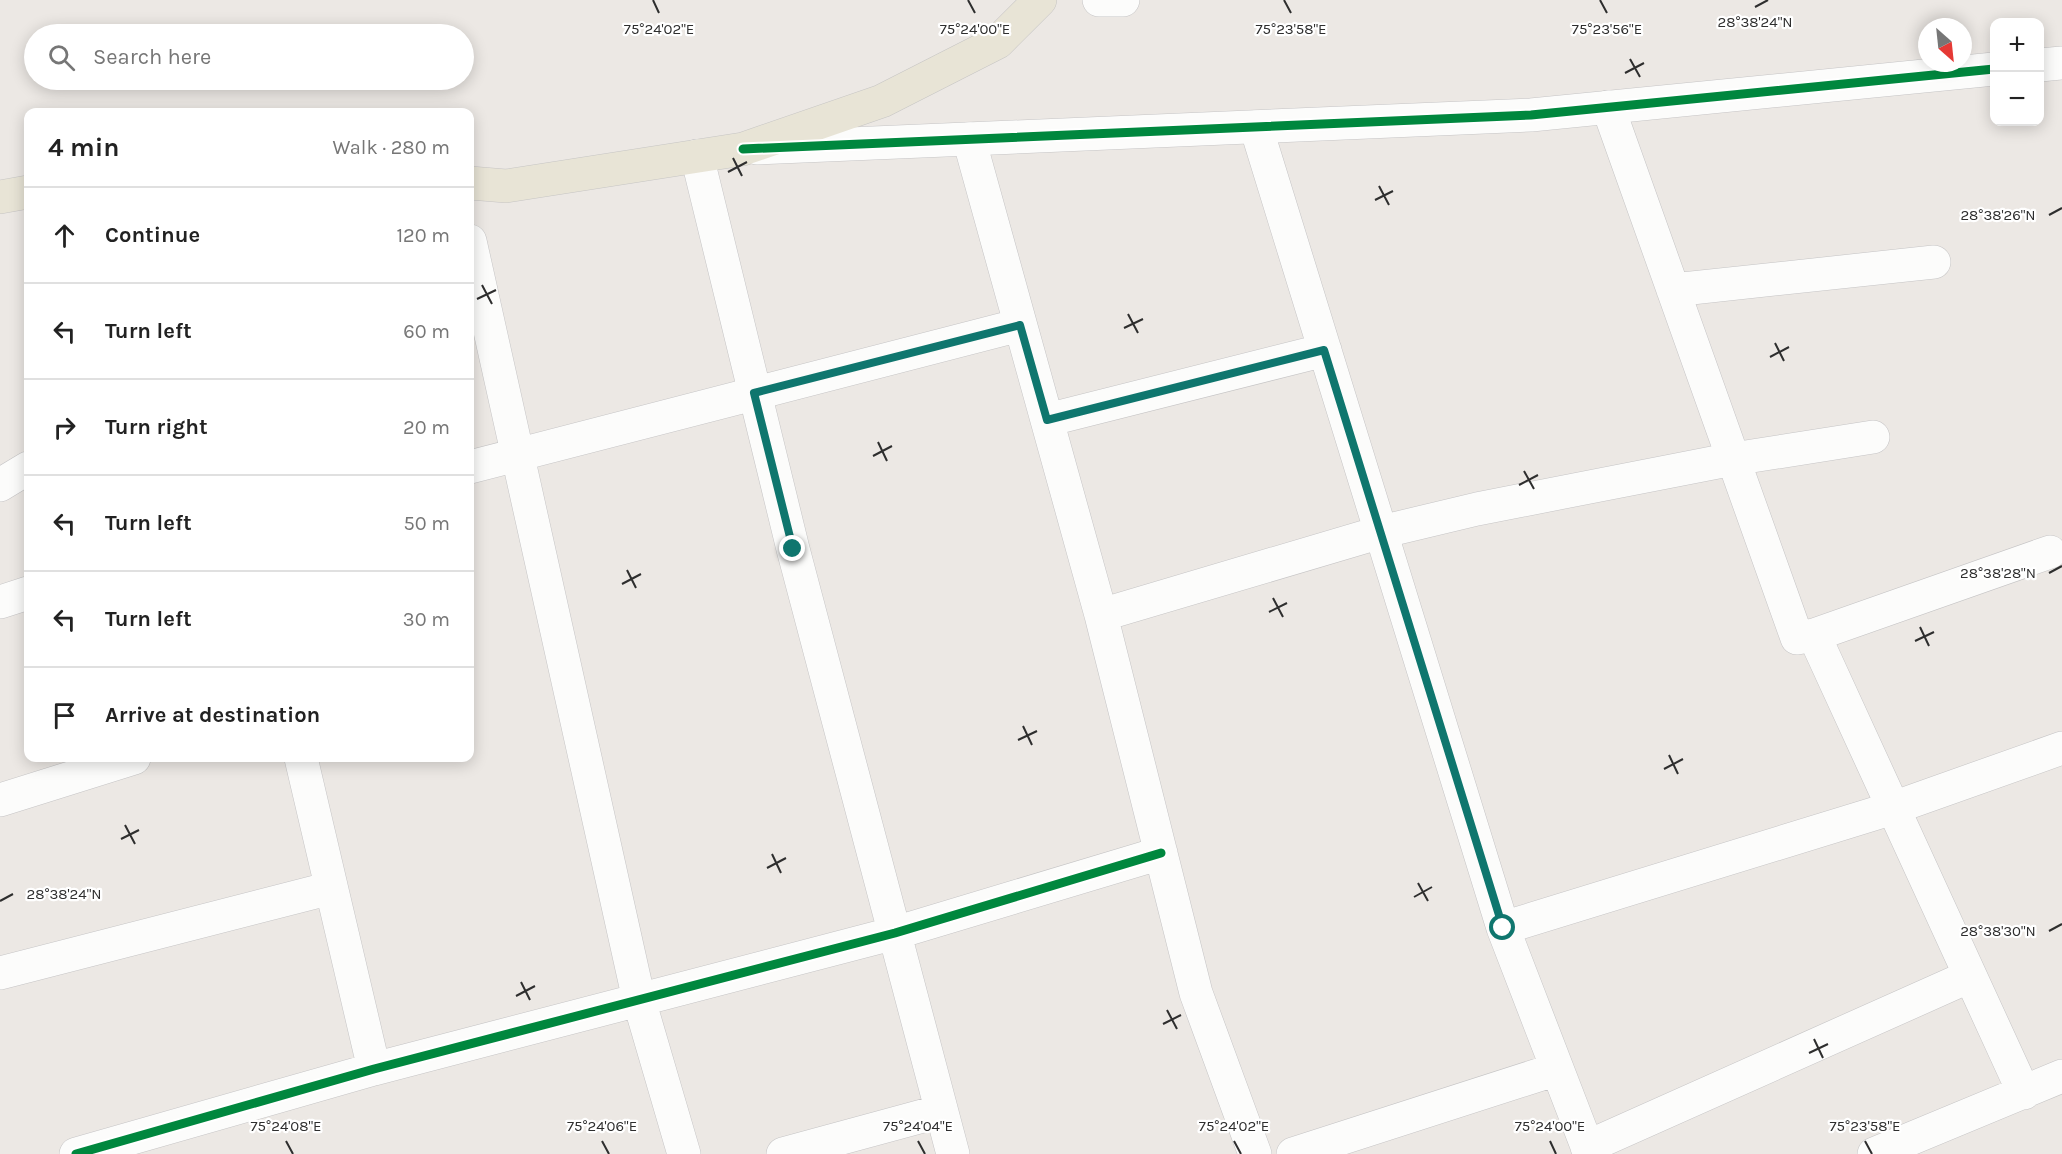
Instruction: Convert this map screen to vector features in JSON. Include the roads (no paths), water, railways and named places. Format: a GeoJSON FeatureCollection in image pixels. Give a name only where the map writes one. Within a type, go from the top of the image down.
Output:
{"type":"FeatureCollection","features":[{"type":"Feature","properties":{"kind":"main road"},"geometry":{"type":"LineString","coordinates":[[474,183],[506,186],[743,149],[892,96],[998,42],[1040,0]]}},
{"type":"Feature","properties":{"kind":"main road"},"geometry":{"type":"LineString","coordinates":[[0,198],[24,193]]}},
{"type":"Feature","properties":{"kind":"street"},"geometry":{"type":"LineString","coordinates":[[1099,0],[1123,0]]}},
{"type":"Feature","properties":{"kind":"street"},"geometry":{"type":"LineString","coordinates":[[2044,65],[2062,63]]}},
{"type":"Feature","properties":{"kind":"street"},"geometry":{"type":"LineString","coordinates":[[743,149],[1531,115],[1990,69]]}},
{"type":"Feature","properties":{"kind":"street"},"geometry":{"type":"LineString","coordinates":[[1608,107],[1797,638],[1814,635],[2050,552]]}},
{"type":"Feature","properties":{"kind":"street"},"geometry":{"type":"LineString","coordinates":[[1256,127],[1503,928],[1588,1150],[1970,976]]}},
{"type":"Feature","properties":{"kind":"street"},"geometry":{"type":"LineString","coordinates":[[969,139],[1101,615],[1196,993],[1255,1154]]}},
{"type":"Feature","properties":{"kind":"street"},"geometry":{"type":"LineString","coordinates":[[697,156],[793,549],[953,1154]]}},
{"type":"Feature","properties":{"kind":"street"},"geometry":{"type":"LineString","coordinates":[[474,259],[639,1000],[684,1154]]}},
{"type":"Feature","properties":{"kind":"street"},"geometry":{"type":"LineString","coordinates":[[1673,290],[1934,262]]}},
{"type":"Feature","properties":{"kind":"street"},"geometry":{"type":"LineString","coordinates":[[474,466],[1020,325]]}},
{"type":"Feature","properties":{"kind":"street"},"geometry":{"type":"LineString","coordinates":[[1047,420],[1324,350]]}},
{"type":"Feature","properties":{"kind":"street"},"geometry":{"type":"LineString","coordinates":[[1101,615],[1381,532],[1477,509],[1733,459],[1873,437]]}},
{"type":"Feature","properties":{"kind":"street"},"geometry":{"type":"LineString","coordinates":[[0,485],[24,470]]}},
{"type":"Feature","properties":{"kind":"street"},"geometry":{"type":"LineString","coordinates":[[0,602],[24,594]]}},
{"type":"Feature","properties":{"kind":"street"},"geometry":{"type":"LineString","coordinates":[[1814,635],[2024,1093]]}},
{"type":"Feature","properties":{"kind":"street"},"geometry":{"type":"LineString","coordinates":[[1503,928],[1893,808],[2062,747]]}},
{"type":"Feature","properties":{"kind":"street"},"geometry":{"type":"LineString","coordinates":[[0,800],[121,762]]}},
{"type":"Feature","properties":{"kind":"street"},"geometry":{"type":"LineString","coordinates":[[302,762],[374,1069]]}},
{"type":"Feature","properties":{"kind":"street"},"geometry":{"type":"LineString","coordinates":[[76,1154],[374,1069],[895,933],[1161,853]]}},
{"type":"Feature","properties":{"kind":"street"},"geometry":{"type":"LineString","coordinates":[[0,973],[331,888]]}},
{"type":"Feature","properties":{"kind":"street"},"geometry":{"type":"LineString","coordinates":[[1293,1154],[1557,1069]]}},
{"type":"Feature","properties":{"kind":"street"},"geometry":{"type":"LineString","coordinates":[[1874,1154],[2062,1076]]}},
{"type":"Feature","properties":{"kind":"street"},"geometry":{"type":"LineString","coordinates":[[783,1154],[941,1111]]}}]}
